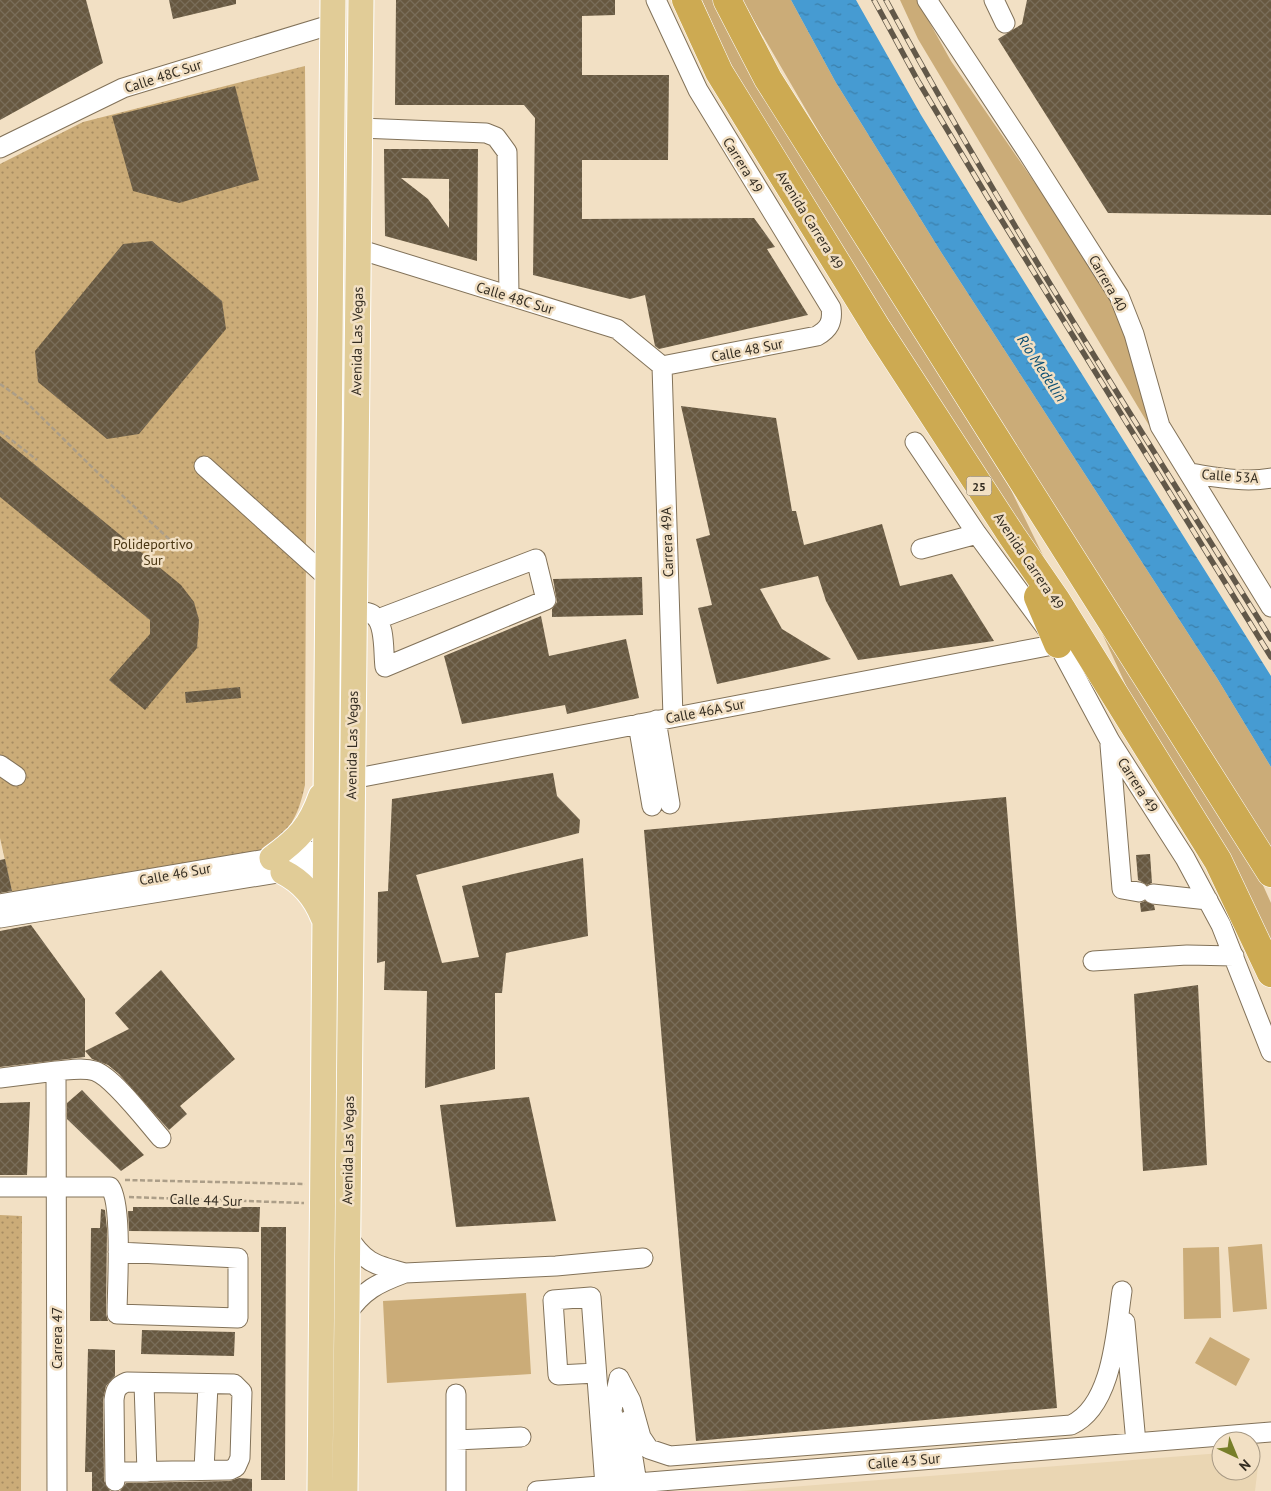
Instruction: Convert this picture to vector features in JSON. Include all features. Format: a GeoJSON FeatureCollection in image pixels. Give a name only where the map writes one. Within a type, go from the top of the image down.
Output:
{"type":"FeatureCollection","features":[{"type":"Feature","properties":{"kind":"highway","name":"Avenida Carrera 49"},"geometry":{"type":"LineString","coordinates":[[686,0],[719,72],[878,330],[1012,536],[1056,600],[1218,861],[1271,973]]}},
{"type":"Feature","properties":{"kind":"highway"},"geometry":{"type":"LineString","coordinates":[[727,0],[768,79],[1054,533],[1206,767],[1271,873]]}},
{"type":"Feature","properties":{"kind":"highway"},"geometry":{"type":"LineString","coordinates":[[1054,533],[1111,688]]}},
{"type":"Feature","properties":{"kind":"highway"},"geometry":{"type":"LineString","coordinates":[[1012,536],[1058,644]]}},
{"type":"Feature","properties":{"kind":"main road","name":"Avenida Las Vegas"},"geometry":{"type":"LineString","coordinates":[[345,1491],[361,0]]}},
{"type":"Feature","properties":{"kind":"main road","name":"Avenida Las Vegas"},"geometry":{"type":"LineString","coordinates":[[320,1491],[323,919],[333,12]]}},
{"type":"Feature","properties":{"kind":"main road"},"geometry":{"type":"LineString","coordinates":[[323,919],[312,895],[278,865],[302,834],[316,810],[325,784]]}},
{"type":"Feature","properties":{"kind":"street","name":"Carrera 49"},"geometry":{"type":"LineString","coordinates":[[656,0],[698,90],[831,308],[833,318],[829,326]]}},
{"type":"Feature","properties":{"kind":"street","name":"Carrera 40"},"geometry":{"type":"LineString","coordinates":[[927,0],[1119,296],[1134,334],[1160,426],[1271,608]]}},
{"type":"Feature","properties":{"kind":"street"},"geometry":{"type":"LineString","coordinates":[[994,0],[1005,23]]}},
{"type":"Feature","properties":{"kind":"street","name":"Calle 48C Sur"},"geometry":{"type":"LineString","coordinates":[[0,148],[123,88],[333,12]]}},
{"type":"Feature","properties":{"kind":"street"},"geometry":{"type":"LineString","coordinates":[[360,128],[486,133],[496,136],[507,152],[509,296]]}},
{"type":"Feature","properties":{"kind":"street","name":"Calle 48C Sur"},"geometry":{"type":"LineString","coordinates":[[358,249],[617,329],[662,366]]}},
{"type":"Feature","properties":{"kind":"street","name":"Calle 48 Sur"},"geometry":{"type":"LineString","coordinates":[[662,366],[817,336],[829,326]]}},
{"type":"Feature","properties":{"kind":"street","name":"Carrera 49A"},"geometry":{"type":"LineString","coordinates":[[661,805],[655,720],[662,366]]}},
{"type":"Feature","properties":{"kind":"street","name":"Carrera 49"},"geometry":{"type":"LineString","coordinates":[[915,442],[977,534],[1058,644],[1110,741],[1185,858],[1208,900],[1234,956],[1271,1052]]}},
{"type":"Feature","properties":{"kind":"street"},"geometry":{"type":"LineString","coordinates":[[204,466],[327,577]]}},
{"type":"Feature","properties":{"kind":"street","name":"Calle 53A"},"geometry":{"type":"LineString","coordinates":[[1190,473],[1238,480],[1271,478]]}},
{"type":"Feature","properties":{"kind":"street"},"geometry":{"type":"LineString","coordinates":[[921,549],[977,534]]}},
{"type":"Feature","properties":{"kind":"street"},"geometry":{"type":"LineString","coordinates":[[353,677],[385,667],[546,600],[536,559],[378,619]]}},
{"type":"Feature","properties":{"kind":"street"},"geometry":{"type":"LineString","coordinates":[[354,612],[371,613],[378,619],[381,628],[385,667]]}},
{"type":"Feature","properties":{"kind":"street","name":"Calle 46A Sur"},"geometry":{"type":"LineString","coordinates":[[352,778],[1058,644]]}},
{"type":"Feature","properties":{"kind":"street"},"geometry":{"type":"LineString","coordinates":[[1110,741],[1122,889],[1208,900]]}},
{"type":"Feature","properties":{"kind":"street"},"geometry":{"type":"LineString","coordinates":[[0,765],[16,776]]}},
{"type":"Feature","properties":{"kind":"street","name":"Calle 46 Sur"},"geometry":{"type":"LineString","coordinates":[[0,918],[351,853]]}},
{"type":"Feature","properties":{"kind":"street","name":"Calle 46 Sur"},"geometry":{"type":"LineString","coordinates":[[0,904],[278,865]]}},
{"type":"Feature","properties":{"kind":"street"},"geometry":{"type":"LineString","coordinates":[[1093,961],[1187,955],[1234,956]]}},
{"type":"Feature","properties":{"kind":"street"},"geometry":{"type":"LineString","coordinates":[[0,1078],[85,1068],[97,1072],[109,1080],[162,1138]]}},
{"type":"Feature","properties":{"kind":"street","name":"Carrera 47"},"geometry":{"type":"LineString","coordinates":[[56,1071],[58,1186],[57,1491]]}},
{"type":"Feature","properties":{"kind":"street"},"geometry":{"type":"LineString","coordinates":[[0,1187],[110,1187],[115,1194],[118,1252],[116,1314],[238,1318],[238,1258],[118,1252]]}},
{"type":"Feature","properties":{"kind":"street"},"geometry":{"type":"LineString","coordinates":[[347,1235],[358,1254],[380,1266],[405,1273]]}},
{"type":"Feature","properties":{"kind":"street"},"geometry":{"type":"LineString","coordinates":[[346,1315],[358,1298],[386,1280],[405,1273],[556,1266],[643,1258]]}},
{"type":"Feature","properties":{"kind":"street"},"geometry":{"type":"LineString","coordinates":[[622,1484],[612,1410],[619,1378],[631,1401],[641,1437],[649,1449],[670,1456],[1071,1426],[1081,1421],[1090,1411],[1100,1392],[1111,1363],[1122,1291],[1136,1443]]}},
{"type":"Feature","properties":{"kind":"street"},"geometry":{"type":"LineString","coordinates":[[596,1373],[622,1484]]}},
{"type":"Feature","properties":{"kind":"street"},"geometry":{"type":"LineString","coordinates":[[126,1382],[144,1384],[208,1384],[234,1384],[242,1392],[240,1458],[236,1467],[230,1470],[147,1472],[115,1477],[115,1390],[119,1385],[126,1382]]}},
{"type":"Feature","properties":{"kind":"street"},"geometry":{"type":"LineString","coordinates":[[144,1384],[147,1472]]}},
{"type":"Feature","properties":{"kind":"street"},"geometry":{"type":"LineString","coordinates":[[204,1470],[208,1384]]}},
{"type":"Feature","properties":{"kind":"street"},"geometry":{"type":"LineString","coordinates":[[456,1394],[456,1491]]}},
{"type":"Feature","properties":{"kind":"street","name":"Calle 43 Sur"},"geometry":{"type":"LineString","coordinates":[[537,1491],[1271,1432]]}},
{"type":"Feature","properties":{"kind":"street"},"geometry":{"type":"LineString","coordinates":[[456,1440],[521,1437]]}},
{"type":"Feature","properties":{"kind":"path"},"geometry":{"type":"LineString","coordinates":[[0,384],[27,403],[170,540]]}},
{"type":"Feature","properties":{"kind":"path"},"geometry":{"type":"LineString","coordinates":[[0,431],[37,460]]}},
{"type":"Feature","properties":{"kind":"path","name":"Calle 44 Sur"},"geometry":{"type":"LineString","coordinates":[[306,1184],[122,1180],[110,1187],[122,1197],[306,1203]]}},
{"type":"Feature","properties":{"kind":"shaded area"},"geometry":{"type":"Polygon","coordinates":[[[1211,1454],[1211,1481],[1256,1481],[1255,1491],[740,1491],[1211,1454]]]}},
{"type":"Feature","properties":{"kind":"green space"},"geometry":{"type":"Polygon","coordinates":[[[702,0],[716,0],[747,69],[1011,490],[1054,578],[784,157],[728,59],[702,0]]]}},
{"type":"Feature","properties":{"kind":"green space"},"geometry":{"type":"Polygon","coordinates":[[[742,0],[791,0],[835,81],[941,252],[1217,678],[1271,767],[1271,849],[844,175],[742,0]]]}},
{"type":"Feature","properties":{"kind":"green space"},"geometry":{"type":"Polygon","coordinates":[[[900,0],[917,0],[951,61],[1112,295],[1129,340],[1150,427],[918,39],[900,0]]]}},
{"type":"Feature","properties":{"kind":"green space","name":"Polideportivo Sur"},"geometry":{"type":"Polygon","coordinates":[[[305,66],[307,320],[305,785],[299,807],[295,817],[284,833],[258,853],[13,896],[0,838],[0,164],[83,122],[305,66]]]}},
{"type":"Feature","properties":{"kind":"green space"},"geometry":{"type":"Polygon","coordinates":[[[1085,596],[1257,872],[1271,903],[1271,947],[1140,716],[1085,596]]]}},
{"type":"Feature","properties":{"kind":"green space"},"geometry":{"type":"Polygon","coordinates":[[[0,1215],[22,1216],[21,1491],[0,1491],[0,1215]]]}},
{"type":"Feature","properties":{"kind":"green space"},"geometry":{"type":"Polygon","coordinates":[[[1262,1244],[1267,1309],[1233,1312],[1228,1247],[1262,1244]]]}},
{"type":"Feature","properties":{"kind":"green space"},"geometry":{"type":"Polygon","coordinates":[[[1219,1247],[1221,1318],[1184,1319],[1183,1248],[1219,1247]]]}},
{"type":"Feature","properties":{"kind":"green space"},"geometry":{"type":"Polygon","coordinates":[[[526,1293],[531,1374],[387,1383],[383,1301],[526,1293]]]}},
{"type":"Feature","properties":{"kind":"green space"},"geometry":{"type":"Polygon","coordinates":[[[1210,1337],[1250,1359],[1236,1386],[1195,1363],[1210,1337]]]}},
{"type":"Feature","properties":{"kind":"water","name":"Río Medellín"},"geometry":{"type":"Polygon","coordinates":[[[791,0],[856,0],[921,115],[1271,676],[1271,767],[1217,678],[941,252],[835,81],[791,0]]]}},
{"type":"Feature","properties":{"kind":"building"},"geometry":{"type":"Polygon","coordinates":[[[0,0],[86,0],[103,63],[0,120],[0,0]]]}},
{"type":"Feature","properties":{"kind":"building"},"geometry":{"type":"Polygon","coordinates":[[[169,0],[236,0],[236,4],[173,19],[169,0]]]}},
{"type":"Feature","properties":{"kind":"building"},"geometry":{"type":"Polygon","coordinates":[[[396,0],[615,0],[615,15],[582,16],[582,75],[669,75],[668,160],[582,160],[582,219],[754,218],[775,247],[767,249],[808,315],[659,349],[655,346],[645,295],[630,299],[533,275],[535,118],[524,105],[395,105],[396,0]]]}},
{"type":"Feature","properties":{"kind":"building"},"geometry":{"type":"Polygon","coordinates":[[[1027,0],[1271,0],[1271,215],[1108,213],[998,39],[1022,24],[1027,0]]]}},
{"type":"Feature","properties":{"kind":"building"},"geometry":{"type":"Polygon","coordinates":[[[235,86],[259,180],[179,203],[133,191],[112,116],[235,86]]]}},
{"type":"Feature","properties":{"kind":"building"},"geometry":{"type":"Polygon","coordinates":[[[384,149],[478,149],[477,261],[385,236],[384,149]],[[401,178],[428,199],[449,228],[449,179],[401,178]]]}},
{"type":"Feature","properties":{"kind":"building"},"geometry":{"type":"Polygon","coordinates":[[[152,241],[222,301],[226,329],[139,434],[107,439],[38,382],[35,351],[123,244],[152,241]]]}},
{"type":"Feature","properties":{"kind":"building"},"geometry":{"type":"Polygon","coordinates":[[[681,406],[776,418],[792,511],[796,511],[804,545],[882,524],[900,586],[952,574],[994,641],[858,660],[826,601],[818,576],[760,589],[782,629],[831,659],[717,684],[698,608],[712,605],[696,539],[710,535],[681,406]]]}},
{"type":"Feature","properties":{"kind":"building"},"geometry":{"type":"Polygon","coordinates":[[[0,436],[181,585],[194,602],[199,620],[197,648],[145,710],[109,680],[150,634],[150,620],[0,497],[0,436]]]}},
{"type":"Feature","properties":{"kind":"building"},"geometry":{"type":"Polygon","coordinates":[[[642,577],[643,615],[552,617],[552,609],[557,602],[553,579],[642,577]]]}},
{"type":"Feature","properties":{"kind":"building"},"geometry":{"type":"Polygon","coordinates":[[[541,616],[549,656],[626,639],[639,698],[567,714],[565,705],[462,724],[444,656],[541,616]]]}},
{"type":"Feature","properties":{"kind":"building"},"geometry":{"type":"Polygon","coordinates":[[[240,687],[241,698],[186,703],[185,692],[240,687]]]}},
{"type":"Feature","properties":{"kind":"building"},"geometry":{"type":"Polygon","coordinates":[[[553,773],[557,796],[580,820],[579,833],[416,875],[442,963],[479,957],[462,886],[583,858],[588,936],[506,953],[502,993],[495,993],[495,1069],[425,1088],[427,991],[384,990],[385,961],[377,963],[378,892],[388,891],[392,799],[553,773]]]}},
{"type":"Feature","properties":{"kind":"building"},"geometry":{"type":"Polygon","coordinates":[[[1006,797],[1057,1408],[696,1441],[644,830],[1006,797]]]}},
{"type":"Feature","properties":{"kind":"building"},"geometry":{"type":"Polygon","coordinates":[[[1150,854],[1152,883],[1147,885],[1138,880],[1136,855],[1150,854]]]}},
{"type":"Feature","properties":{"kind":"building"},"geometry":{"type":"Polygon","coordinates":[[[5,859],[12,891],[0,893],[0,860],[5,859]]]}},
{"type":"Feature","properties":{"kind":"building"},"geometry":{"type":"Polygon","coordinates":[[[1145,901],[1154,905],[1155,910],[1141,912],[1140,903],[1145,901]]]}},
{"type":"Feature","properties":{"kind":"building"},"geometry":{"type":"Polygon","coordinates":[[[31,925],[85,999],[85,1057],[0,1067],[0,931],[31,925]]]}},
{"type":"Feature","properties":{"kind":"building"},"geometry":{"type":"Polygon","coordinates":[[[161,970],[235,1059],[180,1106],[187,1114],[169,1130],[119,1074],[108,1065],[92,1059],[85,1051],[129,1029],[115,1013],[161,970]]]}},
{"type":"Feature","properties":{"kind":"building"},"geometry":{"type":"Polygon","coordinates":[[[1198,985],[1207,1165],[1143,1171],[1134,994],[1198,985]]]}},
{"type":"Feature","properties":{"kind":"building"},"geometry":{"type":"Polygon","coordinates":[[[82,1090],[144,1155],[121,1171],[67,1119],[67,1103],[82,1090]]]}},
{"type":"Feature","properties":{"kind":"building"},"geometry":{"type":"Polygon","coordinates":[[[529,1097],[556,1221],[456,1227],[440,1105],[529,1097]]]}},
{"type":"Feature","properties":{"kind":"building"},"geometry":{"type":"Polygon","coordinates":[[[30,1102],[27,1175],[0,1175],[0,1103],[30,1102]]]}},
{"type":"Feature","properties":{"kind":"building"},"geometry":{"type":"Polygon","coordinates":[[[133,1207],[260,1207],[259,1232],[129,1231],[128,1211],[133,1211],[133,1207]]]}},
{"type":"Feature","properties":{"kind":"building"},"geometry":{"type":"Polygon","coordinates":[[[101,1209],[105,1210],[107,1229],[106,1314],[108,1321],[90,1321],[91,1228],[100,1228],[101,1209]]]}},
{"type":"Feature","properties":{"kind":"building"},"geometry":{"type":"Polygon","coordinates":[[[261,1227],[286,1227],[285,1480],[261,1480],[261,1227]]]}},
{"type":"Feature","properties":{"kind":"building"},"geometry":{"type":"Polygon","coordinates":[[[142,1330],[235,1332],[234,1356],[141,1354],[142,1330]]]}},
{"type":"Feature","properties":{"kind":"building"},"geometry":{"type":"Polygon","coordinates":[[[88,1349],[115,1350],[115,1376],[106,1386],[103,1400],[104,1481],[110,1491],[92,1491],[92,1472],[85,1472],[88,1349]]]}},
{"type":"Feature","properties":{"kind":"building"},"geometry":{"type":"Polygon","coordinates":[[[239,1478],[252,1479],[252,1491],[120,1491],[126,1483],[230,1481],[239,1478]]]}},
{"type":"Feature","properties":{"kind":"railway"},"geometry":{"type":"LineString","coordinates":[[874,0],[918,81],[988,198],[1271,657]]}},
{"type":"Feature","properties":{"kind":"railway"},"geometry":{"type":"LineString","coordinates":[[886,0],[931,82],[1025,243],[1271,639]]}}]}
